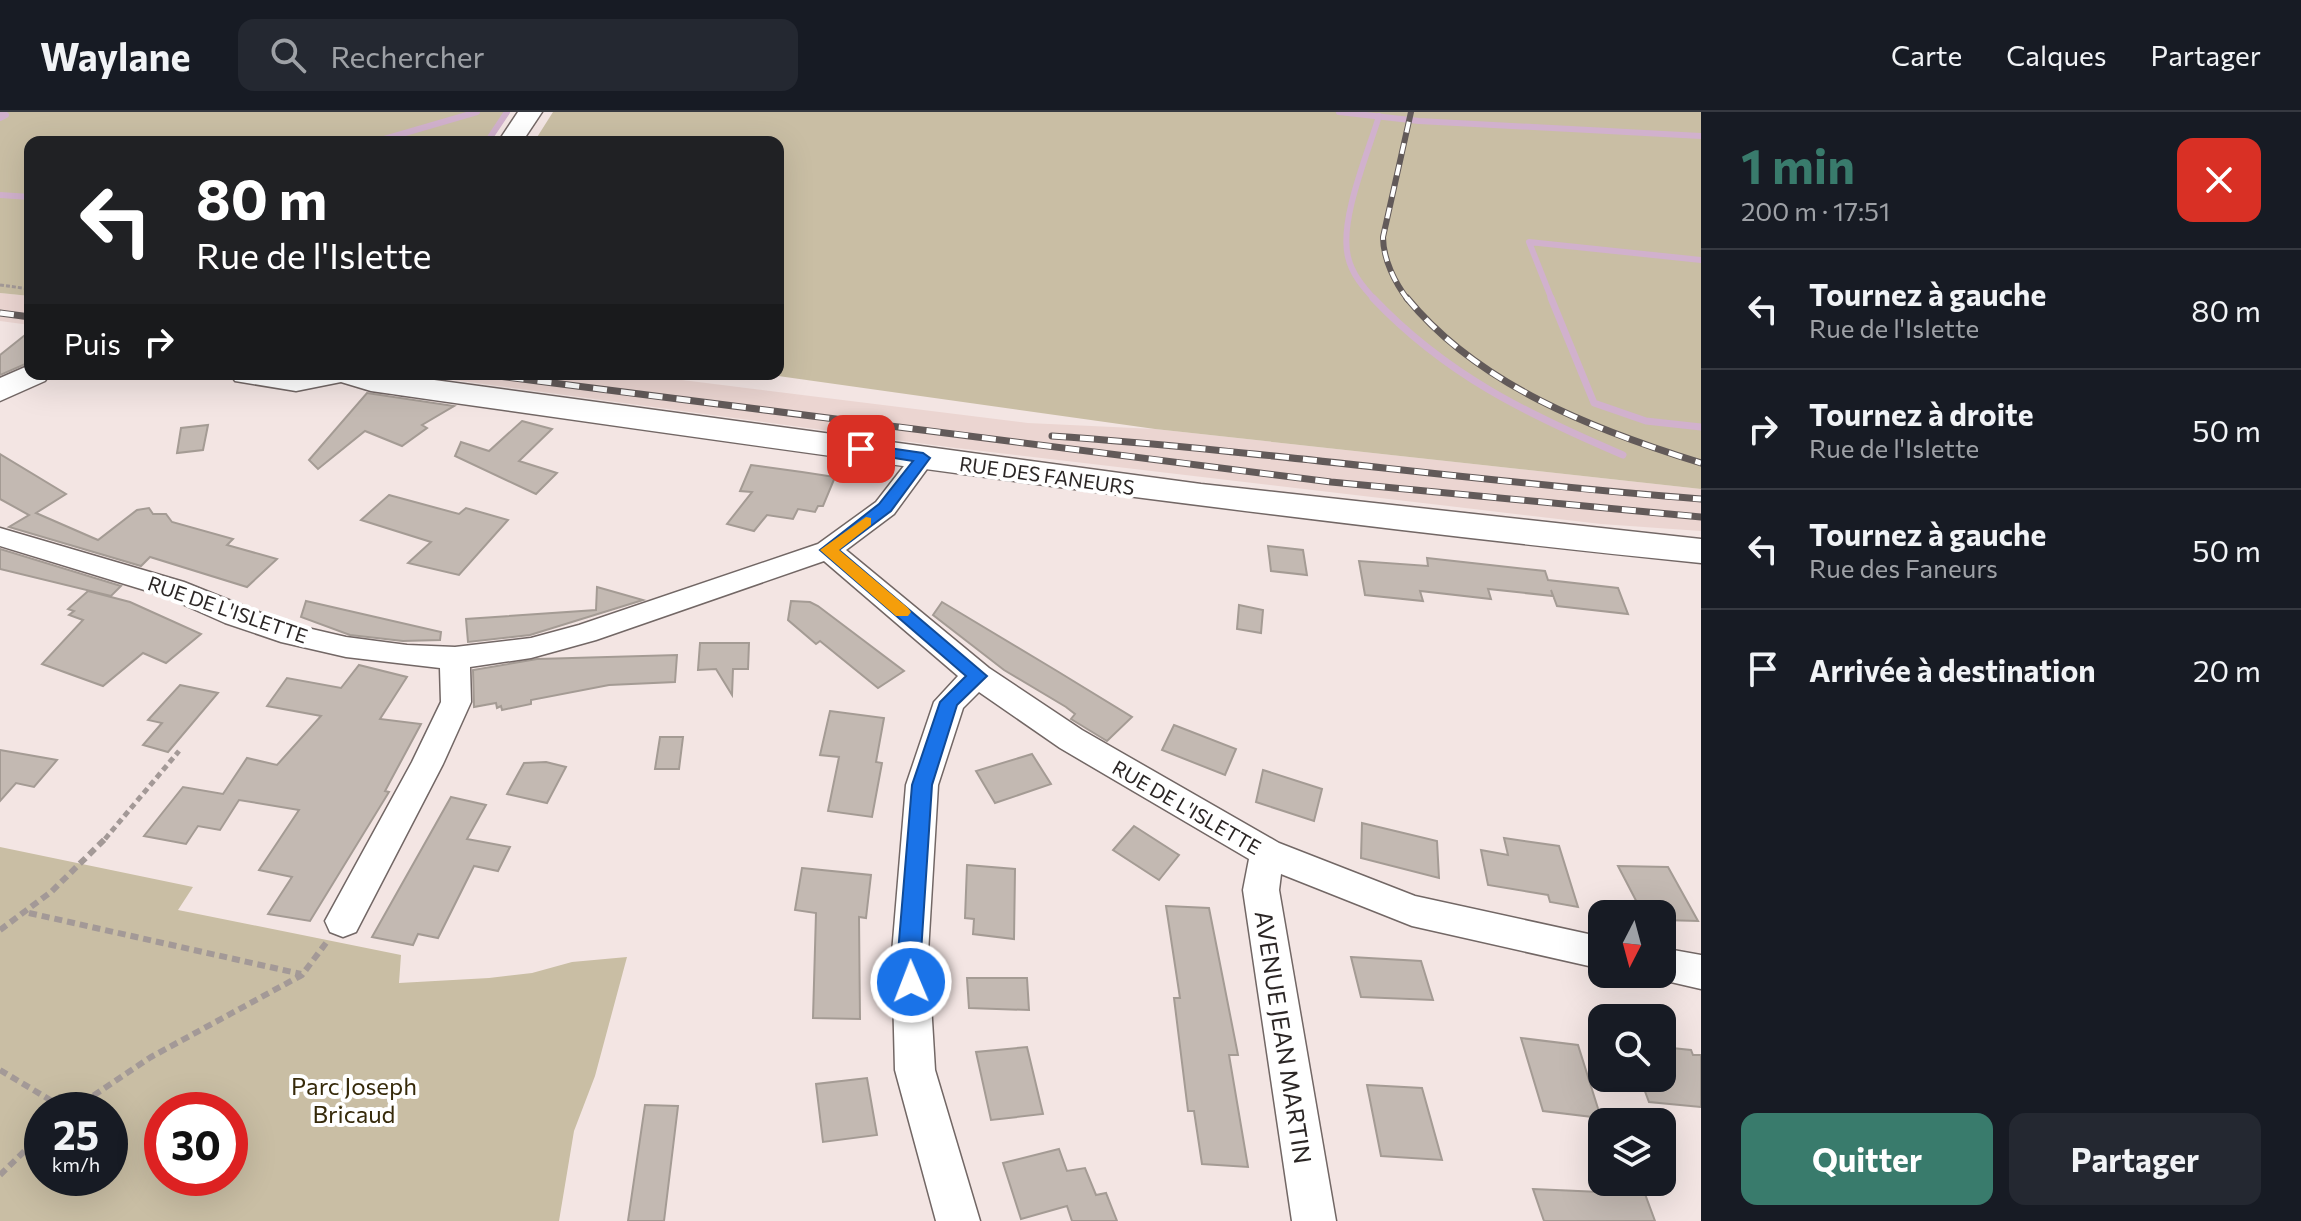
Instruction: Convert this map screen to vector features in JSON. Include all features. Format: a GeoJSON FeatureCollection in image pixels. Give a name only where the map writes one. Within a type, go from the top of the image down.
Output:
{"type":"FeatureCollection","features":[{"type":"Feature","properties":{"kind":"street"},"geometry":{"type":"LineString","coordinates":[[514,136],[530,112]]}},
{"type":"Feature","properties":{"kind":"street"},"geometry":{"type":"LineString","coordinates":[[0,391],[24,379]]}},
{"type":"Feature","properties":{"kind":"street","name":"RUE DES FANEURS"},"geometry":{"type":"LineString","coordinates":[[368,380],[1461,529],[1701,551]]}},
{"type":"Feature","properties":{"kind":"street","name":"RUE DE L'ISLETTE"},"geometry":{"type":"LineString","coordinates":[[0,537],[174,589],[281,632],[346,647],[407,656],[455,658],[531,648],[586,633],[828,550],[885,508],[923,458]]}},
{"type":"Feature","properties":{"kind":"street","name":"RUE DE L'ISLETTE"},"geometry":{"type":"LineString","coordinates":[[828,550],[978,676],[1071,739],[1267,853],[1412,911],[1588,950]]}},
{"type":"Feature","properties":{"kind":"street"},"geometry":{"type":"LineString","coordinates":[[343,921],[427,764],[456,702],[455,658]]}},
{"type":"Feature","properties":{"kind":"street"},"geometry":{"type":"LineString","coordinates":[[958,1221],[915,1070],[910,953],[922,785],[949,702],[978,676]]}},
{"type":"Feature","properties":{"kind":"street","name":"AVENUE JEAN MARTIN"},"geometry":{"type":"LineString","coordinates":[[1267,853],[1261,890],[1314,1221]]}},
{"type":"Feature","properties":{"kind":"street"},"geometry":{"type":"LineString","coordinates":[[1676,968],[1701,972]]}},
{"type":"Feature","properties":{"kind":"path"},"geometry":{"type":"LineString","coordinates":[[0,285],[24,288]]}},
{"type":"Feature","properties":{"kind":"path"},"geometry":{"type":"LineString","coordinates":[[0,930],[29,913],[64,885],[179,751]]}},
{"type":"Feature","properties":{"kind":"path"},"geometry":{"type":"LineString","coordinates":[[29,913],[302,975]]}},
{"type":"Feature","properties":{"kind":"path"},"geometry":{"type":"LineString","coordinates":[[98,1092],[151,1057],[302,975],[343,921]]}},
{"type":"Feature","properties":{"kind":"path"},"geometry":{"type":"LineString","coordinates":[[0,1070],[38,1092]]}},
{"type":"Feature","properties":{"kind":"path"},"geometry":{"type":"LineString","coordinates":[[0,1175],[24,1152]]}},
{"type":"Feature","properties":{"kind":"shaded area"},"geometry":{"type":"Polygon","coordinates":[[[0,293],[24,295],[24,324],[0,321],[0,293]]]}},
{"type":"Feature","properties":{"kind":"shaded area"},"geometry":{"type":"Polygon","coordinates":[[[454,380],[682,380],[1028,423],[1155,429],[1701,489],[1701,531],[1601,524],[948,447],[454,380]]]}},
{"type":"Feature","properties":{"kind":"green space"},"geometry":{"type":"Polygon","coordinates":[[[0,112],[510,112],[494,136],[24,136],[24,295],[0,293],[0,112]]]}},
{"type":"Feature","properties":{"kind":"green space"},"geometry":{"type":"Polygon","coordinates":[[[553,112],[1701,112],[1701,489],[1155,429],[784,377],[784,136],[538,136],[553,112]]]}},
{"type":"Feature","properties":{"kind":"green space","name":"Parc Joseph Bricaud"},"geometry":{"type":"Polygon","coordinates":[[[0,847],[193,887],[178,910],[401,955],[399,983],[489,978],[532,973],[572,962],[627,957],[595,1076],[574,1131],[559,1221],[0,1221],[0,847]]]}},
{"type":"Feature","properties":{"kind":"building"},"geometry":{"type":"Polygon","coordinates":[[[24,336],[24,365],[0,375],[0,355],[24,336]]]}},
{"type":"Feature","properties":{"kind":"building"},"geometry":{"type":"Polygon","coordinates":[[[367,393],[454,406],[422,425],[427,428],[402,446],[365,431],[318,469],[309,460],[367,393]]]}},
{"type":"Feature","properties":{"kind":"building"},"geometry":{"type":"Polygon","coordinates":[[[522,421],[552,429],[519,461],[557,473],[536,494],[455,456],[461,442],[489,451],[522,421]]]}},
{"type":"Feature","properties":{"kind":"building"},"geometry":{"type":"Polygon","coordinates":[[[208,425],[203,450],[177,453],[181,428],[208,425]]]}},
{"type":"Feature","properties":{"kind":"building"},"geometry":{"type":"Polygon","coordinates":[[[0,454],[66,494],[36,513],[98,540],[137,510],[149,508],[153,514],[166,514],[172,522],[233,539],[227,545],[277,559],[247,587],[150,557],[141,566],[9,527],[29,515],[0,499],[0,454]]]}},
{"type":"Feature","properties":{"kind":"building"},"geometry":{"type":"Polygon","coordinates":[[[751,465],[835,477],[823,506],[818,506],[815,512],[798,509],[793,519],[767,515],[754,531],[727,524],[752,492],[740,491],[751,465]]]}},
{"type":"Feature","properties":{"kind":"building"},"geometry":{"type":"Polygon","coordinates":[[[389,495],[459,514],[466,508],[508,520],[459,575],[408,563],[431,542],[361,520],[389,495]]]}},
{"type":"Feature","properties":{"kind":"building"},"geometry":{"type":"Polygon","coordinates":[[[1268,546],[1303,550],[1307,575],[1271,571],[1268,546]]]}},
{"type":"Feature","properties":{"kind":"building"},"geometry":{"type":"Polygon","coordinates":[[[0,549],[121,586],[111,596],[0,569],[0,549]]]}},
{"type":"Feature","properties":{"kind":"building"},"geometry":{"type":"Polygon","coordinates":[[[1427,558],[1545,571],[1548,580],[1618,588],[1628,614],[1557,606],[1551,590],[1553,596],[1488,589],[1491,599],[1420,591],[1423,601],[1365,595],[1359,561],[1428,566],[1427,558]]]}},
{"type":"Feature","properties":{"kind":"building"},"geometry":{"type":"Polygon","coordinates":[[[597,587],[643,600],[530,635],[468,642],[466,619],[596,610],[597,587]]]}},
{"type":"Feature","properties":{"kind":"building"},"geometry":{"type":"Polygon","coordinates":[[[88,591],[130,602],[201,634],[166,663],[143,653],[103,686],[42,664],[83,620],[69,615],[74,611],[68,609],[88,591]]]}},
{"type":"Feature","properties":{"kind":"building"},"geometry":{"type":"Polygon","coordinates":[[[306,601],[441,632],[440,640],[403,641],[350,635],[301,617],[306,601]]]}},
{"type":"Feature","properties":{"kind":"building"},"geometry":{"type":"Polygon","coordinates":[[[791,601],[810,602],[818,606],[904,671],[878,688],[820,641],[816,644],[788,620],[791,601]]]}},
{"type":"Feature","properties":{"kind":"building"},"geometry":{"type":"Polygon","coordinates":[[[942,602],[1132,717],[1107,741],[1071,719],[1075,714],[1066,707],[1004,670],[933,615],[942,602]]]}},
{"type":"Feature","properties":{"kind":"building"},"geometry":{"type":"Polygon","coordinates":[[[1239,605],[1263,610],[1261,633],[1237,629],[1239,605]]]}},
{"type":"Feature","properties":{"kind":"building"},"geometry":{"type":"Polygon","coordinates":[[[700,643],[749,643],[748,669],[733,669],[732,695],[716,669],[698,670],[700,643]]]}},
{"type":"Feature","properties":{"kind":"building"},"geometry":{"type":"Polygon","coordinates":[[[677,655],[675,682],[609,685],[531,700],[531,704],[502,710],[501,706],[497,708],[496,703],[474,707],[473,670],[537,659],[677,655]]]}},
{"type":"Feature","properties":{"kind":"building"},"geometry":{"type":"Polygon","coordinates":[[[359,665],[407,677],[380,719],[421,724],[385,791],[389,792],[310,921],[268,914],[292,877],[259,870],[299,810],[239,800],[220,830],[198,826],[186,844],[144,836],[183,787],[223,794],[247,758],[277,765],[321,716],[267,706],[287,678],[341,688],[359,665]]]}},
{"type":"Feature","properties":{"kind":"building"},"geometry":{"type":"Polygon","coordinates":[[[180,685],[218,693],[168,752],[143,745],[162,723],[148,720],[180,685]]]}},
{"type":"Feature","properties":{"kind":"building"},"geometry":{"type":"Polygon","coordinates":[[[830,711],[884,718],[876,762],[882,763],[872,817],[828,811],[839,757],[820,755],[830,711]]]}},
{"type":"Feature","properties":{"kind":"building"},"geometry":{"type":"Polygon","coordinates":[[[1174,725],[1236,749],[1225,775],[1162,750],[1174,725]]]}},
{"type":"Feature","properties":{"kind":"building"},"geometry":{"type":"Polygon","coordinates":[[[660,737],[683,737],[679,769],[655,769],[660,737]]]}},
{"type":"Feature","properties":{"kind":"building"},"geometry":{"type":"Polygon","coordinates":[[[0,750],[57,760],[34,787],[16,783],[0,801],[0,750]]]}},
{"type":"Feature","properties":{"kind":"building"},"geometry":{"type":"Polygon","coordinates":[[[1032,754],[1051,784],[995,803],[976,771],[1032,754]]]}},
{"type":"Feature","properties":{"kind":"building"},"geometry":{"type":"Polygon","coordinates":[[[546,762],[566,767],[547,803],[507,794],[524,763],[546,762]]]}},
{"type":"Feature","properties":{"kind":"building"},"geometry":{"type":"Polygon","coordinates":[[[1263,770],[1322,789],[1314,821],[1256,802],[1263,770]]]}},
{"type":"Feature","properties":{"kind":"building"},"geometry":{"type":"Polygon","coordinates":[[[451,797],[486,805],[467,839],[510,847],[498,871],[474,866],[438,938],[418,934],[413,945],[372,937],[451,797]]]}},
{"type":"Feature","properties":{"kind":"building"},"geometry":{"type":"Polygon","coordinates":[[[1362,823],[1437,841],[1439,878],[1361,858],[1362,823]]]}},
{"type":"Feature","properties":{"kind":"building"},"geometry":{"type":"Polygon","coordinates":[[[1134,826],[1179,855],[1159,880],[1113,850],[1134,826]]]}},
{"type":"Feature","properties":{"kind":"building"},"geometry":{"type":"Polygon","coordinates":[[[1504,838],[1559,846],[1578,907],[1550,902],[1548,895],[1488,885],[1481,850],[1508,855],[1504,838]]]}},
{"type":"Feature","properties":{"kind":"building"},"geometry":{"type":"Polygon","coordinates":[[[967,865],[1015,869],[1014,939],[973,934],[974,919],[965,918],[967,865]]]}},
{"type":"Feature","properties":{"kind":"building"},"geometry":{"type":"Polygon","coordinates":[[[1618,866],[1668,867],[1698,921],[1676,920],[1676,900],[1636,900],[1618,866]]]}},
{"type":"Feature","properties":{"kind":"building"},"geometry":{"type":"Polygon","coordinates":[[[802,868],[871,875],[866,918],[859,917],[860,1019],[813,1018],[816,913],[795,910],[802,868]]]}},
{"type":"Feature","properties":{"kind":"building"},"geometry":{"type":"Polygon","coordinates":[[[1166,906],[1209,908],[1238,1055],[1229,1055],[1248,1167],[1202,1164],[1194,1111],[1188,1111],[1174,998],[1180,998],[1166,906]]]}},
{"type":"Feature","properties":{"kind":"building"},"geometry":{"type":"Polygon","coordinates":[[[1351,957],[1421,961],[1433,1000],[1361,997],[1351,957]]]}},
{"type":"Feature","properties":{"kind":"building"},"geometry":{"type":"Polygon","coordinates":[[[967,978],[1027,978],[1029,1010],[969,1008],[967,978]]]}},
{"type":"Feature","properties":{"kind":"building"},"geometry":{"type":"Polygon","coordinates":[[[1521,1038],[1578,1045],[1588,1077],[1588,1092],[1593,1092],[1598,1108],[1588,1108],[1588,1116],[1543,1111],[1521,1038]]]}},
{"type":"Feature","properties":{"kind":"building"},"geometry":{"type":"Polygon","coordinates":[[[1027,1047],[1043,1114],[991,1120],[976,1052],[1027,1047]]]}},
{"type":"Feature","properties":{"kind":"building"},"geometry":{"type":"Polygon","coordinates":[[[1676,1048],[1701,1055],[1701,1107],[1649,1102],[1645,1092],[1676,1092],[1676,1048]]]}},
{"type":"Feature","properties":{"kind":"building"},"geometry":{"type":"Polygon","coordinates":[[[867,1078],[877,1135],[823,1142],[816,1084],[867,1078]]]}},
{"type":"Feature","properties":{"kind":"building"},"geometry":{"type":"Polygon","coordinates":[[[1367,1085],[1422,1088],[1442,1160],[1381,1156],[1367,1085]]]}},
{"type":"Feature","properties":{"kind":"building"},"geometry":{"type":"Polygon","coordinates":[[[645,1105],[678,1106],[664,1221],[628,1221],[645,1105]]]}},
{"type":"Feature","properties":{"kind":"building"},"geometry":{"type":"Polygon","coordinates":[[[1059,1149],[1067,1171],[1085,1168],[1096,1195],[1106,1193],[1117,1221],[1072,1221],[1067,1206],[1021,1219],[1003,1163],[1059,1149]]]}},
{"type":"Feature","properties":{"kind":"building"},"geometry":{"type":"Polygon","coordinates":[[[1533,1189],[1588,1191],[1588,1196],[1646,1196],[1655,1221],[1544,1221],[1533,1189]]]}},
{"type":"Feature","properties":{"kind":"waterway"},"geometry":{"type":"LineString","coordinates":[[0,118],[6,115],[1,112]]}},
{"type":"Feature","properties":{"kind":"waterway"},"geometry":{"type":"LineString","coordinates":[[395,136],[477,112]]}},
{"type":"Feature","properties":{"kind":"waterway"},"geometry":{"type":"LineString","coordinates":[[491,136],[507,112]]}},
{"type":"Feature","properties":{"kind":"waterway"},"geometry":{"type":"LineString","coordinates":[[1339,112],[1379,116]]}},
{"type":"Feature","properties":{"kind":"waterway"},"geometry":{"type":"LineString","coordinates":[[1375,300],[1352,269],[1346,242],[1351,206],[1379,116]]}},
{"type":"Feature","properties":{"kind":"waterway"},"geometry":{"type":"LineString","coordinates":[[1379,116],[1701,136]]}},
{"type":"Feature","properties":{"kind":"waterway"},"geometry":{"type":"LineString","coordinates":[[0,195],[24,197]]}},
{"type":"Feature","properties":{"kind":"waterway"},"geometry":{"type":"LineString","coordinates":[[1552,300],[1529,242],[1701,260]]}},
{"type":"Feature","properties":{"kind":"waterway"},"geometry":{"type":"LineString","coordinates":[[1551,298],[1594,403],[1646,421],[1701,427]]}},
{"type":"Feature","properties":{"kind":"waterway"},"geometry":{"type":"LineString","coordinates":[[1375,300],[1429,349],[1489,390],[1623,455]]}},
{"type":"Feature","properties":{"kind":"railway"},"geometry":{"type":"LineString","coordinates":[[1408,300],[1391,270],[1383,237],[1411,112]]}},
{"type":"Feature","properties":{"kind":"railway"},"geometry":{"type":"LineString","coordinates":[[1407,298],[1436,329],[1468,356],[1541,401],[1620,436],[1701,463]]}},
{"type":"Feature","properties":{"kind":"railway"},"geometry":{"type":"LineString","coordinates":[[0,313],[24,316]]}},
{"type":"Feature","properties":{"kind":"railway"},"geometry":{"type":"LineString","coordinates":[[529,380],[1331,482],[1701,517]]}},
{"type":"Feature","properties":{"kind":"railway"},"geometry":{"type":"LineString","coordinates":[[1052,436],[1701,499]]}},
{"type":"Feature","properties":{"kind":"slow traffic"},"geometry":{"type":"LineString","coordinates":[[866,522],[828,550],[902,612]]}},
{"type":"Feature","properties":{"kind":"route"},"geometry":{"type":"LineString","coordinates":[[861,449],[923,458],[885,508],[828,550],[978,676],[949,702],[922,785],[910,953],[911,982]]}}]}
